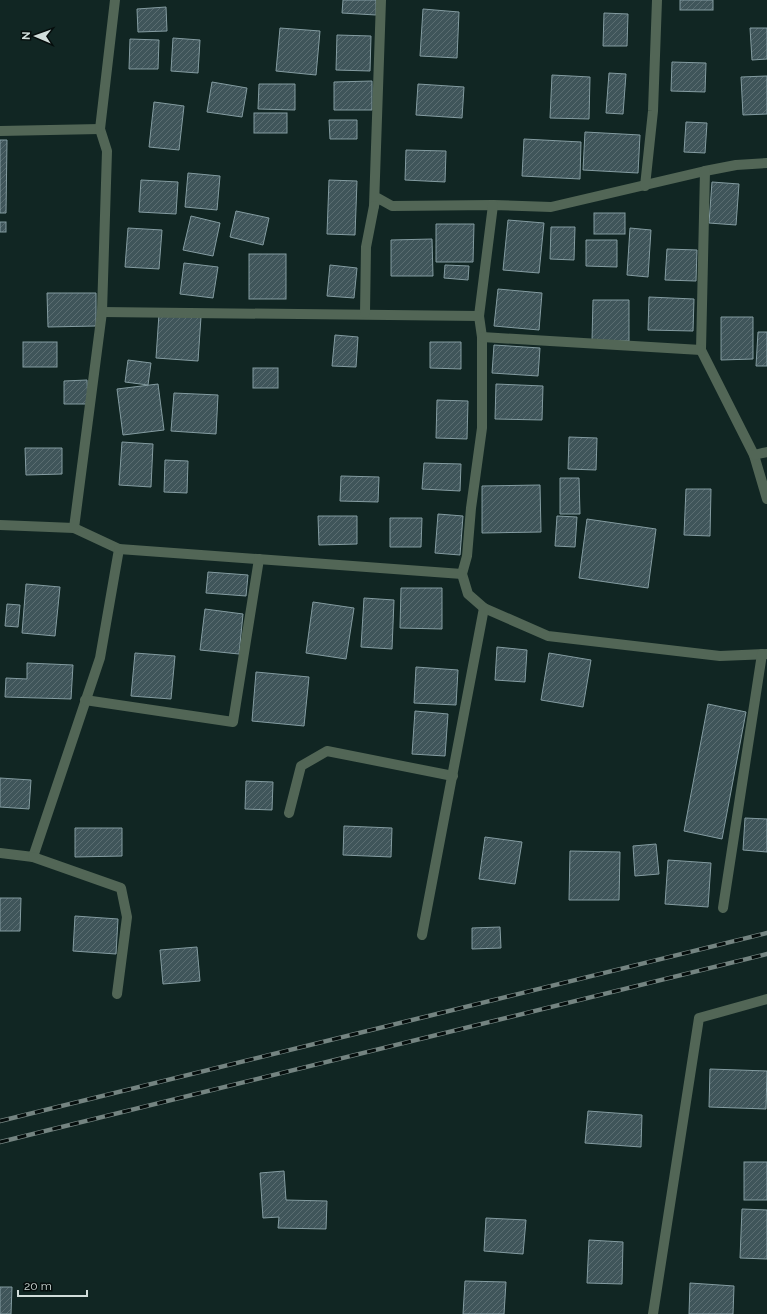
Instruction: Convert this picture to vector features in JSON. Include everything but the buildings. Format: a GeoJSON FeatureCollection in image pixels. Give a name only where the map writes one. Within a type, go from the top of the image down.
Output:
{"type":"FeatureCollection","features":[{"type":"Feature","properties":{"kind":"street"},"geometry":{"type":"LineString","coordinates":[[74,528],[102,312],[108,151],[100,129],[115,0]]}},
{"type":"Feature","properties":{"kind":"street"},"geometry":{"type":"LineString","coordinates":[[374,206],[381,0]]}},
{"type":"Feature","properties":{"kind":"street"},"geometry":{"type":"LineString","coordinates":[[645,186],[653,111],[657,0]]}},
{"type":"Feature","properties":{"kind":"street"},"geometry":{"type":"LineString","coordinates":[[0,131],[100,129]]}},
{"type":"Feature","properties":{"kind":"street"},"geometry":{"type":"LineString","coordinates":[[365,313],[366,247],[376,197],[392,206],[493,205],[551,207],[705,171],[736,165],[767,163]]}},
{"type":"Feature","properties":{"kind":"street"},"geometry":{"type":"LineString","coordinates":[[705,171],[701,350],[754,455],[767,499]]}},
{"type":"Feature","properties":{"kind":"street"},"geometry":{"type":"LineString","coordinates":[[493,205],[479,316],[482,337],[482,428],[471,508],[467,556],[462,574],[468,594],[484,608],[548,636],[720,656],[765,654],[723,908]]}},
{"type":"Feature","properties":{"kind":"street"},"geometry":{"type":"LineString","coordinates":[[102,312],[365,313],[404,316],[479,316]]}},
{"type":"Feature","properties":{"kind":"street"},"geometry":{"type":"LineString","coordinates":[[482,337],[701,350]]}},
{"type":"Feature","properties":{"kind":"street"},"geometry":{"type":"LineString","coordinates":[[754,455],[767,452]]}},
{"type":"Feature","properties":{"kind":"street"},"geometry":{"type":"LineString","coordinates":[[0,525],[74,528],[119,549],[462,574]]}},
{"type":"Feature","properties":{"kind":"street"},"geometry":{"type":"LineString","coordinates":[[32,857],[100,658],[119,549]]}},
{"type":"Feature","properties":{"kind":"street"},"geometry":{"type":"LineString","coordinates":[[85,700],[233,722],[259,559]]}},
{"type":"Feature","properties":{"kind":"street"},"geometry":{"type":"LineString","coordinates":[[422,934],[484,608]]}},
{"type":"Feature","properties":{"kind":"street"},"geometry":{"type":"LineString","coordinates":[[289,813],[301,766],[327,751],[453,776]]}},
{"type":"Feature","properties":{"kind":"street"},"geometry":{"type":"LineString","coordinates":[[0,853],[32,857],[121,888],[127,917],[117,994]]}},
{"type":"Feature","properties":{"kind":"street"},"geometry":{"type":"LineString","coordinates":[[654,1314],[699,1018],[767,999]]}},
{"type":"Feature","properties":{"kind":"railway"},"geometry":{"type":"LineString","coordinates":[[0,1121],[767,933]]}},
{"type":"Feature","properties":{"kind":"railway"},"geometry":{"type":"LineString","coordinates":[[0,1142],[767,954]]}}]}
